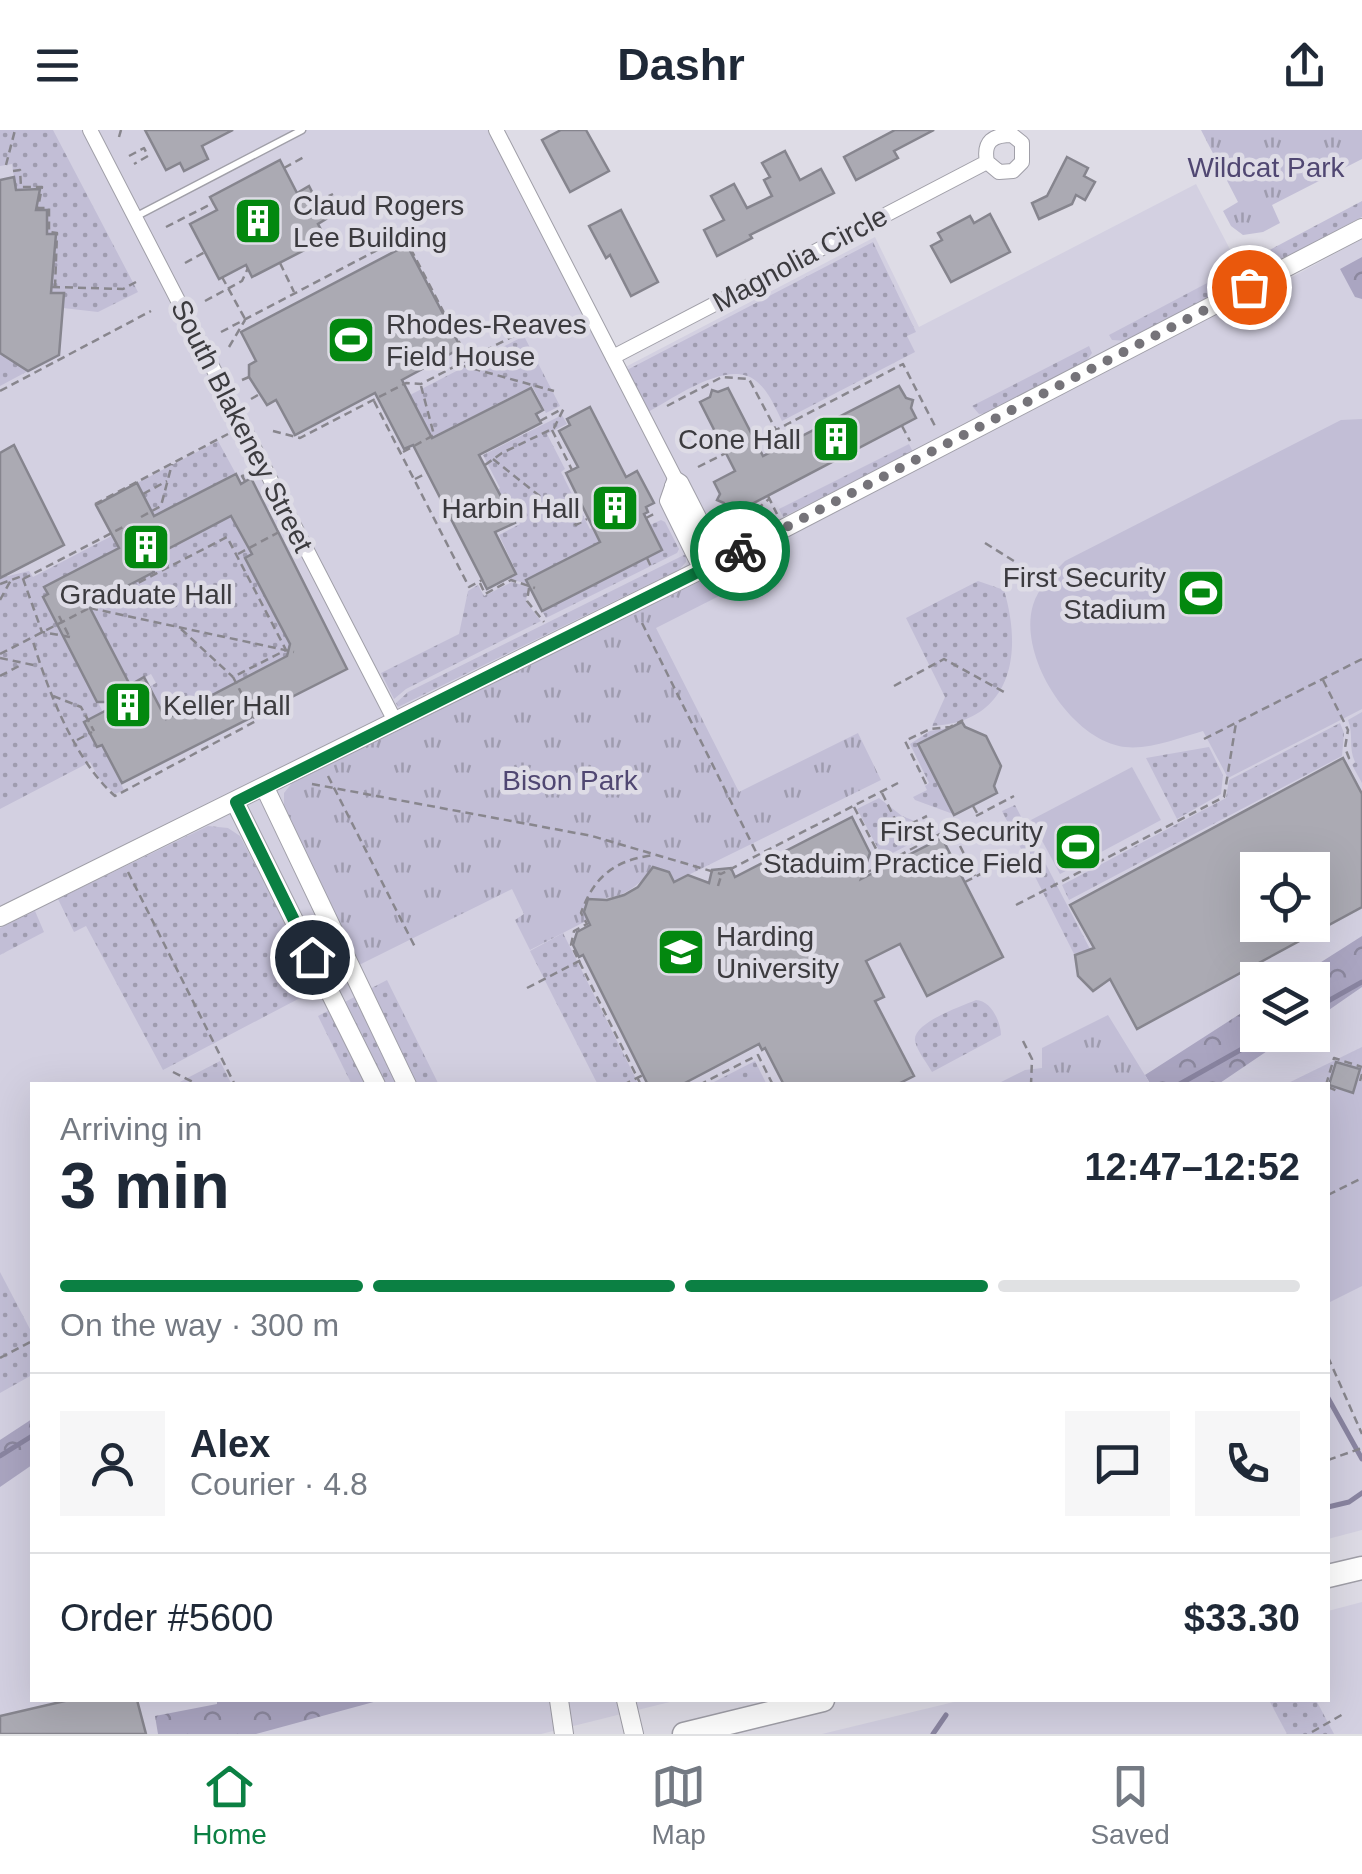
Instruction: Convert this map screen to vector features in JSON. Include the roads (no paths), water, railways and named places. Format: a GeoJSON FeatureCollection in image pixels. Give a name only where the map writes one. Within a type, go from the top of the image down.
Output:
{"type":"FeatureCollection","features":[{"type":"Feature","properties":{"kind":"main road"},"geometry":{"type":"LineString","coordinates":[[1330,1576],[1362,1568]]}},
{"type":"Feature","properties":{"kind":"main road"},"geometry":{"type":"LineString","coordinates":[[684,1734],[814,1702]]}},
{"type":"Feature","properties":{"kind":"street","name":"South Blakeney Street"},"geometry":{"type":"LineString","coordinates":[[90,130],[395,721]]}},
{"type":"Feature","properties":{"kind":"street"},"geometry":{"type":"LineString","coordinates":[[496,130],[614,357],[712,565]]}},
{"type":"Feature","properties":{"kind":"street","name":"Magnolia Circle"},"geometry":{"type":"LineString","coordinates":[[614,357],[987,162]]}},
{"type":"Feature","properties":{"kind":"street"},"geometry":{"type":"LineString","coordinates":[[0,917],[712,565],[1362,228]]}},
{"type":"Feature","properties":{"kind":"street"},"geometry":{"type":"LineString","coordinates":[[265,788],[406,1082]]}},
{"type":"Feature","properties":{"kind":"street"},"geometry":{"type":"LineString","coordinates":[[236,802],[375,1082]]}},
{"type":"Feature","properties":{"kind":"street"},"geometry":{"type":"LineString","coordinates":[[559,1702],[564,1734]]}},
{"type":"Feature","properties":{"kind":"street"},"geometry":{"type":"LineString","coordinates":[[626,1702],[634,1734]]}},
{"type":"Feature","properties":{"kind":"lane"},"geometry":{"type":"LineString","coordinates":[[135,217],[302,130]]}},
{"type":"Feature","properties":{"kind":"waterway"},"geometry":{"type":"LineString","coordinates":[[1330,1000],[1362,982]]}},
{"type":"Feature","properties":{"kind":"waterway"},"geometry":{"type":"LineString","coordinates":[[1183,1082],[1240,1050]]}},
{"type":"Feature","properties":{"kind":"waterway"},"geometry":{"type":"LineString","coordinates":[[1330,1402],[1362,1459]]}},
{"type":"Feature","properties":{"kind":"waterway"},"geometry":{"type":"LineString","coordinates":[[0,1456],[30,1437]]}},
{"type":"Feature","properties":{"kind":"waterway"},"geometry":{"type":"LineString","coordinates":[[1330,1507],[1349,1502],[1362,1493]]}},
{"type":"Feature","properties":{"kind":"waterway"},"geometry":{"type":"LineString","coordinates":[[933,1734],[946,1715]]}},
{"type":"Feature","properties":{"kind":"place","name":"Claud Rogers Lee Building"},"geometry":{"type":"Point","coordinates":[258,221]}},
{"type":"Feature","properties":{"kind":"place","name":"Rhodes-Reaves Field House"},"geometry":{"type":"Point","coordinates":[351,340]}},
{"type":"Feature","properties":{"kind":"place","name":"Cone Hall"},"geometry":{"type":"Point","coordinates":[836,439]}},
{"type":"Feature","properties":{"kind":"place","name":"Harbin Hall"},"geometry":{"type":"Point","coordinates":[615,508]}},
{"type":"Feature","properties":{"kind":"place","name":"Graduate Hall"},"geometry":{"type":"Point","coordinates":[146,547]}},
{"type":"Feature","properties":{"kind":"place","name":"First Security Stadium"},"geometry":{"type":"Point","coordinates":[1201,593]}},
{"type":"Feature","properties":{"kind":"place","name":"Keller Hall"},"geometry":{"type":"Point","coordinates":[128,705]}},
{"type":"Feature","properties":{"kind":"place","name":"First Security Staduim Practice Field"},"geometry":{"type":"Point","coordinates":[1078,847]}},
{"type":"Feature","properties":{"kind":"place","name":"Harding University"},"geometry":{"type":"Point","coordinates":[681,952]}},
{"type":"Feature","properties":{"kind":"park label","name":"Wildcat Park"},"geometry":{"type":"Point","coordinates":[1266,167]}},
{"type":"Feature","properties":{"kind":"park label","name":"Bison Park"},"geometry":{"type":"Point","coordinates":[570,780]}}]}
